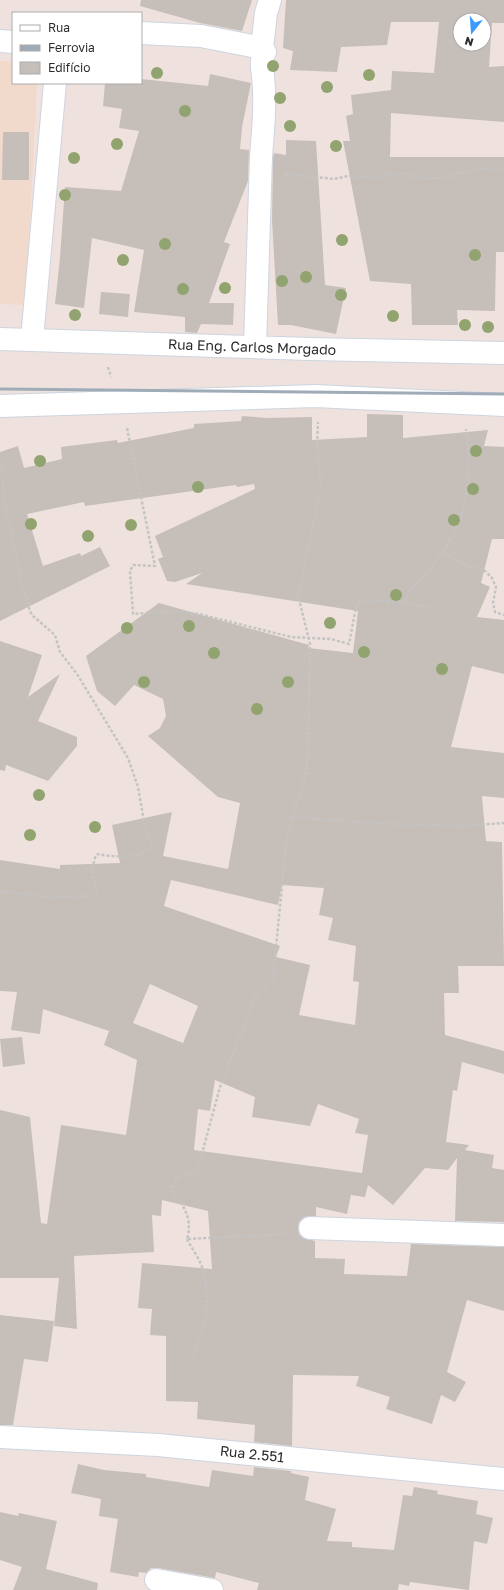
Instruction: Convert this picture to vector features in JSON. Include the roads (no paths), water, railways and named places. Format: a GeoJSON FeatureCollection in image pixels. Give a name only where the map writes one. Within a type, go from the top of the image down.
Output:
{"type":"FeatureCollection","features":[{"type":"Feature","properties":{"kind":"street"},"geometry":{"type":"LineString","coordinates":[[255,346],[264,90],[262,58],[265,52],[262,48],[266,13],[270,0]]}},
{"type":"Feature","properties":{"kind":"street"},"geometry":{"type":"LineString","coordinates":[[142,33],[201,36],[262,48]]}},
{"type":"Feature","properties":{"kind":"street"},"geometry":{"type":"LineString","coordinates":[[0,41],[12,42]]}},
{"type":"Feature","properties":{"kind":"street"},"geometry":{"type":"LineString","coordinates":[[32,339],[55,84]]}},
{"type":"Feature","properties":{"kind":"street","name":"Rua Eng. Carlos Morgado"},"geometry":{"type":"LineString","coordinates":[[0,339],[255,346],[310,349],[504,353]]}},
{"type":"Feature","properties":{"kind":"street"},"geometry":{"type":"LineString","coordinates":[[0,406],[315,396],[504,405]]}},
{"type":"Feature","properties":{"kind":"street"},"geometry":{"type":"LineString","coordinates":[[310,1228],[504,1235]]}},
{"type":"Feature","properties":{"kind":"street","name":"Rua 2.551"},"geometry":{"type":"LineString","coordinates":[[0,1437],[158,1445],[504,1479]]}},
{"type":"Feature","properties":{"kind":"street"},"geometry":{"type":"LineString","coordinates":[[156,1580],[212,1590]]}},
{"type":"Feature","properties":{"kind":"railway"},"geometry":{"type":"LineString","coordinates":[[0,389],[504,394]]}}]}
